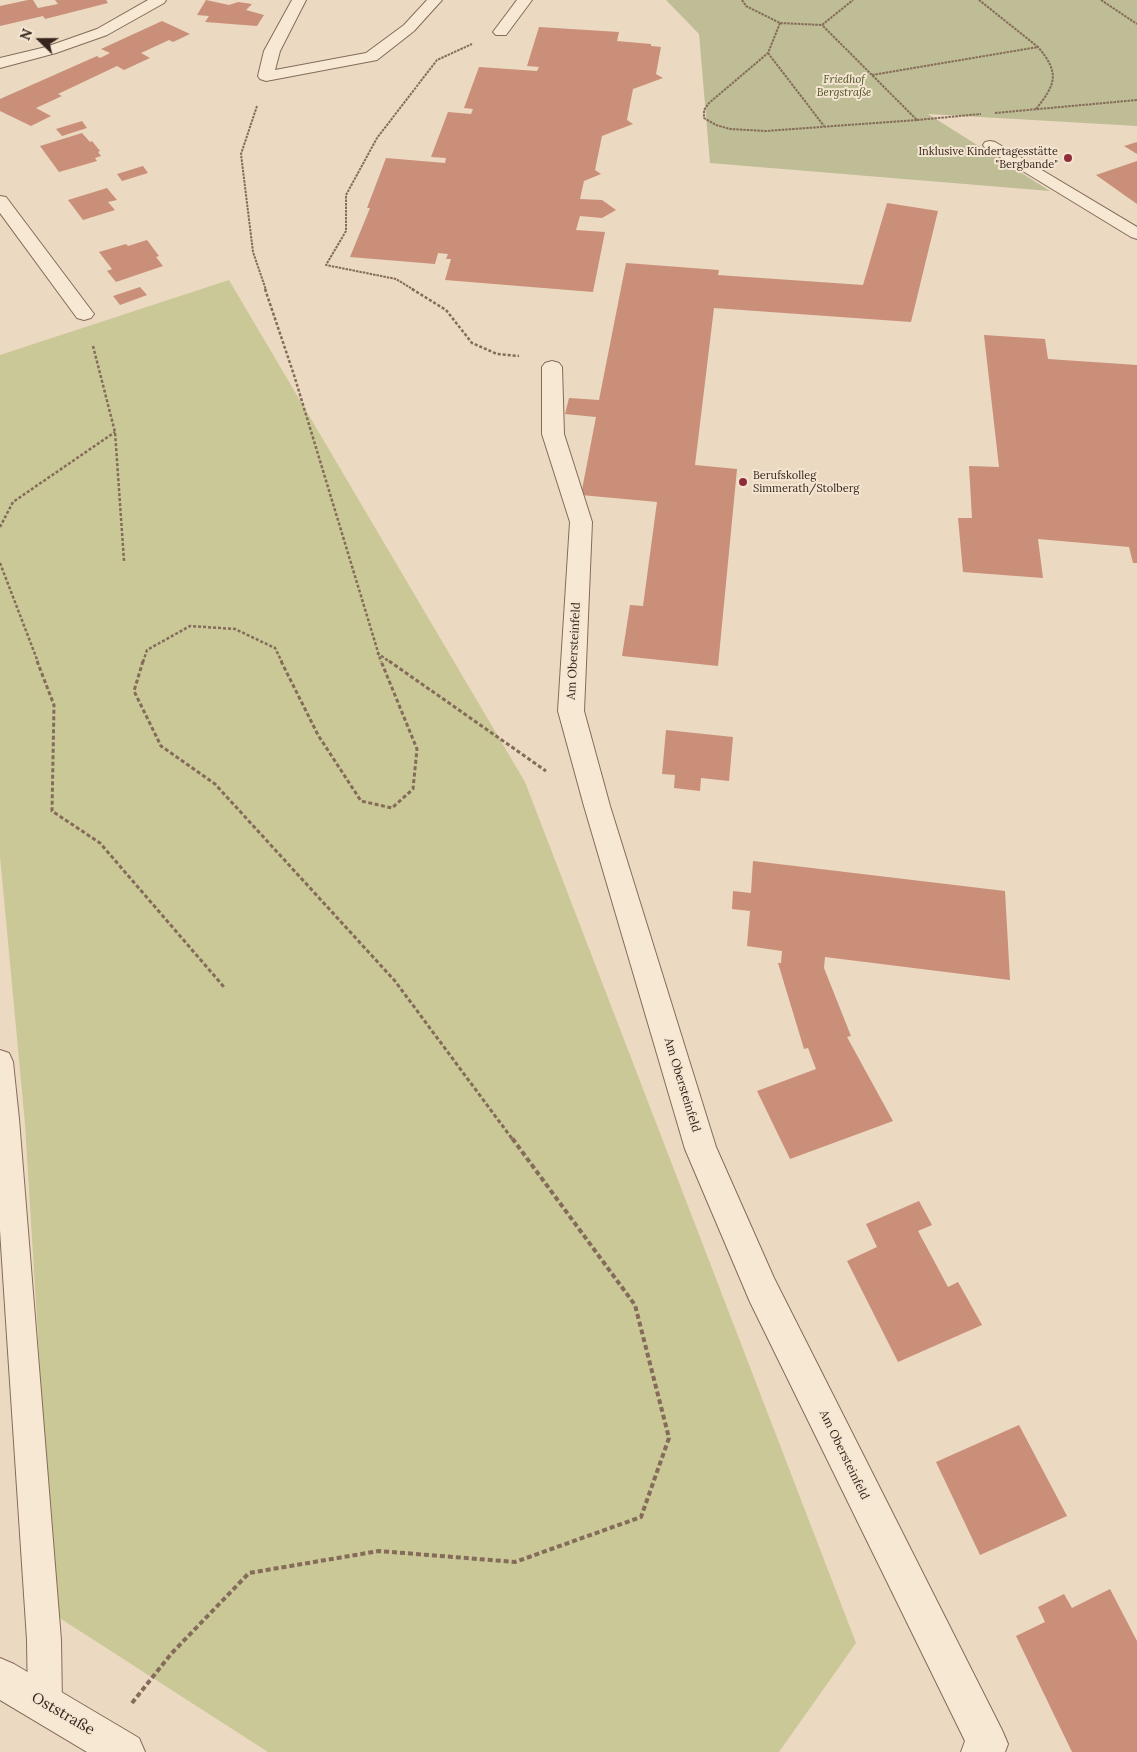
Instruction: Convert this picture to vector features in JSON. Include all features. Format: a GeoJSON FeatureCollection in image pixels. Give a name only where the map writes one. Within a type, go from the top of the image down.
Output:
{"type":"FeatureCollection","features":[{"type":"Feature","properties":{"kind":"street"},"geometry":{"type":"LineString","coordinates":[[0,63],[51,50],[102,32],[159,0]]}},
{"type":"Feature","properties":{"kind":"street"},"geometry":{"type":"LineString","coordinates":[[299,0],[272,52],[266,76],[372,57],[409,28],[435,0]]}},
{"type":"Feature","properties":{"kind":"street"},"geometry":{"type":"LineString","coordinates":[[500,32],[525,0]]}},
{"type":"Feature","properties":{"kind":"street"},"geometry":{"type":"LineString","coordinates":[[0,201],[84,314]]}},
{"type":"Feature","properties":{"kind":"street","name":"Am Obersteinfeld"},"geometry":{"type":"LineString","coordinates":[[552,367],[553,434],[581,522],[571,711],[597,806],[701,1149],[762,1290],[988,1744],[981,1752]]}},
{"type":"Feature","properties":{"kind":"street","name":"Oststraße"},"geometry":{"type":"LineString","coordinates":[[0,1678],[114,1745]]}},
{"type":"Feature","properties":{"kind":"lane"},"geometry":{"type":"LineString","coordinates":[[990,145],[1137,234]]}},
{"type":"Feature","properties":{"kind":"lane"},"geometry":{"type":"LineString","coordinates":[[0,1062],[6,1119],[44,1640],[45,1704]]}},
{"type":"Feature","properties":{"kind":"path"},"geometry":{"type":"LineString","coordinates":[[742,0],[746,6],[780,23],[822,25],[853,0]]}},
{"type":"Feature","properties":{"kind":"path"},"geometry":{"type":"LineString","coordinates":[[979,0],[1038,47],[1051,61],[1055,74],[1049,93],[1036,109]]}},
{"type":"Feature","properties":{"kind":"path"},"geometry":{"type":"LineString","coordinates":[[1101,0],[1137,24]]}},
{"type":"Feature","properties":{"kind":"path"},"geometry":{"type":"LineString","coordinates":[[780,23],[768,53],[709,103],[704,110],[704,118],[716,125],[730,129],[766,131],[917,120],[1137,100]]}},
{"type":"Feature","properties":{"kind":"path"},"geometry":{"type":"LineString","coordinates":[[822,25],[917,120]]}},
{"type":"Feature","properties":{"kind":"path"},"geometry":{"type":"LineString","coordinates":[[500,32],[437,60],[377,138],[346,195],[346,232],[326,265],[396,279],[446,310],[472,343],[497,354],[532,357],[552,367]]}},
{"type":"Feature","properties":{"kind":"path"},"geometry":{"type":"LineString","coordinates":[[872,75],[1038,47]]}},
{"type":"Feature","properties":{"kind":"path"},"geometry":{"type":"LineString","coordinates":[[768,53],[824,126]]}},
{"type":"Feature","properties":{"kind":"path"},"geometry":{"type":"LineString","coordinates":[[114,1745],[170,1654],[249,1573],[379,1551],[515,1562],[641,1517],[669,1438],[635,1305],[395,981],[214,784],[161,746],[134,691],[147,650],[190,626],[235,629],[275,648],[318,735],[361,802],[392,808],[413,789],[417,749],[376,652],[294,376],[253,252],[241,154],[266,76]]}},
{"type":"Feature","properties":{"kind":"path"},"geometry":{"type":"LineString","coordinates":[[84,314],[115,432],[124,561]]}},
{"type":"Feature","properties":{"kind":"path"},"geometry":{"type":"LineString","coordinates":[[0,527],[13,502],[115,432]]}},
{"type":"Feature","properties":{"kind":"path"},"geometry":{"type":"LineString","coordinates":[[0,563],[54,706],[52,811],[100,843],[224,987]]}},
{"type":"Feature","properties":{"kind":"path"},"geometry":{"type":"LineString","coordinates":[[376,652],[597,806]]}},
{"type":"Feature","properties":{"kind":"shaded area"},"geometry":{"type":"Polygon","coordinates":[[[229,280],[525,782],[856,1643],[779,1752],[268,1752],[55,1615],[25,1124],[0,856],[0,355],[229,280]]]}},
{"type":"Feature","properties":{"kind":"green space","name":"Friedhof Bergstraße"},"geometry":{"type":"Polygon","coordinates":[[[666,0],[1137,0],[1137,126],[928,114],[1050,191],[710,163],[699,34],[666,0]]]}},
{"type":"Feature","properties":{"kind":"building"},"geometry":{"type":"Polygon","coordinates":[[[33,0],[38,8],[58,4],[55,0],[106,0],[108,3],[45,19],[43,16],[0,26],[0,6],[33,0]]]}},
{"type":"Feature","properties":{"kind":"building"},"geometry":{"type":"Polygon","coordinates":[[[206,0],[229,5],[238,2],[252,4],[246,10],[264,15],[257,26],[205,22],[209,16],[197,15],[206,0]]]}},
{"type":"Feature","properties":{"kind":"building"},"geometry":{"type":"Polygon","coordinates":[[[162,21],[190,34],[173,42],[169,40],[141,53],[150,58],[124,70],[117,66],[58,94],[62,96],[36,108],[51,116],[31,126],[0,111],[0,99],[97,56],[100,58],[110,53],[101,49],[162,21]]]}},
{"type":"Feature","properties":{"kind":"building"},"geometry":{"type":"Polygon","coordinates":[[[539,27],[619,32],[617,41],[651,44],[651,46],[661,47],[656,74],[663,78],[633,89],[627,120],[633,124],[602,136],[595,170],[601,174],[584,181],[580,199],[602,200],[616,210],[602,218],[580,216],[576,230],[605,232],[593,292],[445,280],[451,259],[446,259],[448,254],[438,253],[435,264],[350,257],[370,208],[367,208],[386,158],[445,163],[446,158],[431,157],[448,112],[471,114],[473,109],[464,108],[479,67],[537,71],[539,67],[527,66],[539,27]]]}},
{"type":"Feature","properties":{"kind":"building"},"geometry":{"type":"Polygon","coordinates":[[[82,121],[87,128],[62,136],[56,129],[82,121]]]}},
{"type":"Feature","properties":{"kind":"building"},"geometry":{"type":"Polygon","coordinates":[[[82,133],[90,142],[92,141],[100,151],[98,152],[101,156],[95,158],[97,161],[59,172],[40,146],[82,133]]]}},
{"type":"Feature","properties":{"kind":"building"},"geometry":{"type":"Polygon","coordinates":[[[1137,142],[1137,154],[1124,146],[1137,142]]]}},
{"type":"Feature","properties":{"kind":"building"},"geometry":{"type":"Polygon","coordinates":[[[1137,161],[1137,204],[1096,175],[1137,161]]]}},
{"type":"Feature","properties":{"kind":"building"},"geometry":{"type":"Polygon","coordinates":[[[143,166],[148,173],[122,181],[117,174],[143,166]]]}},
{"type":"Feature","properties":{"kind":"building"},"geometry":{"type":"Polygon","coordinates":[[[107,188],[117,200],[108,202],[115,210],[83,220],[68,200],[107,188]]]}},
{"type":"Feature","properties":{"kind":"building"},"geometry":{"type":"Polygon","coordinates":[[[887,203],[938,211],[911,322],[714,308],[695,465],[737,469],[718,666],[622,656],[630,605],[643,606],[657,502],[581,495],[596,417],[565,414],[569,398],[599,400],[626,263],[719,270],[718,275],[863,285],[887,203]]]}},
{"type":"Feature","properties":{"kind":"building"},"geometry":{"type":"Polygon","coordinates":[[[147,240],[159,256],[156,257],[163,266],[116,282],[107,271],[112,269],[99,252],[147,240]]]}},
{"type":"Feature","properties":{"kind":"building"},"geometry":{"type":"Polygon","coordinates":[[[140,287],[147,295],[120,305],[113,296],[140,287]]]}},
{"type":"Feature","properties":{"kind":"building"},"geometry":{"type":"Polygon","coordinates":[[[984,335],[1045,339],[1048,359],[1137,365],[1137,563],[1133,563],[1129,547],[1038,539],[1043,578],[963,572],[958,518],[972,518],[969,466],[999,467],[984,335]]]}},
{"type":"Feature","properties":{"kind":"building"},"geometry":{"type":"Polygon","coordinates":[[[666,730],[733,737],[729,781],[701,778],[700,791],[674,788],[675,775],[662,774],[666,730]]]}},
{"type":"Feature","properties":{"kind":"building"},"geometry":{"type":"Polygon","coordinates":[[[753,861],[1005,891],[1010,980],[825,957],[824,968],[851,1036],[847,1037],[893,1121],[790,1159],[757,1091],[816,1069],[808,1048],[804,1049],[778,963],[781,963],[782,951],[747,946],[750,911],[732,909],[733,891],[751,893],[753,861]]]}},
{"type":"Feature","properties":{"kind":"building"},"geometry":{"type":"Polygon","coordinates":[[[919,1201],[932,1225],[918,1231],[948,1287],[958,1282],[982,1325],[898,1362],[847,1261],[877,1247],[866,1224],[919,1201]]]}},
{"type":"Feature","properties":{"kind":"building"},"geometry":{"type":"Polygon","coordinates":[[[1019,1425],[1067,1516],[980,1555],[936,1462],[1019,1425]]]}},
{"type":"Feature","properties":{"kind":"building"},"geometry":{"type":"Polygon","coordinates":[[[1110,1589],[1137,1641],[1137,1752],[1072,1752],[1016,1636],[1045,1622],[1038,1607],[1064,1594],[1072,1608],[1110,1589]]]}},
{"type":"Feature","properties":{"kind":"place","name":"Inklusive Kindertagesstätte \"Bergbande\""},"geometry":{"type":"Point","coordinates":[1068,158]}},
{"type":"Feature","properties":{"kind":"place","name":"Berufskolleg Simmerath/Stolberg"},"geometry":{"type":"Point","coordinates":[743,482]}}]}
